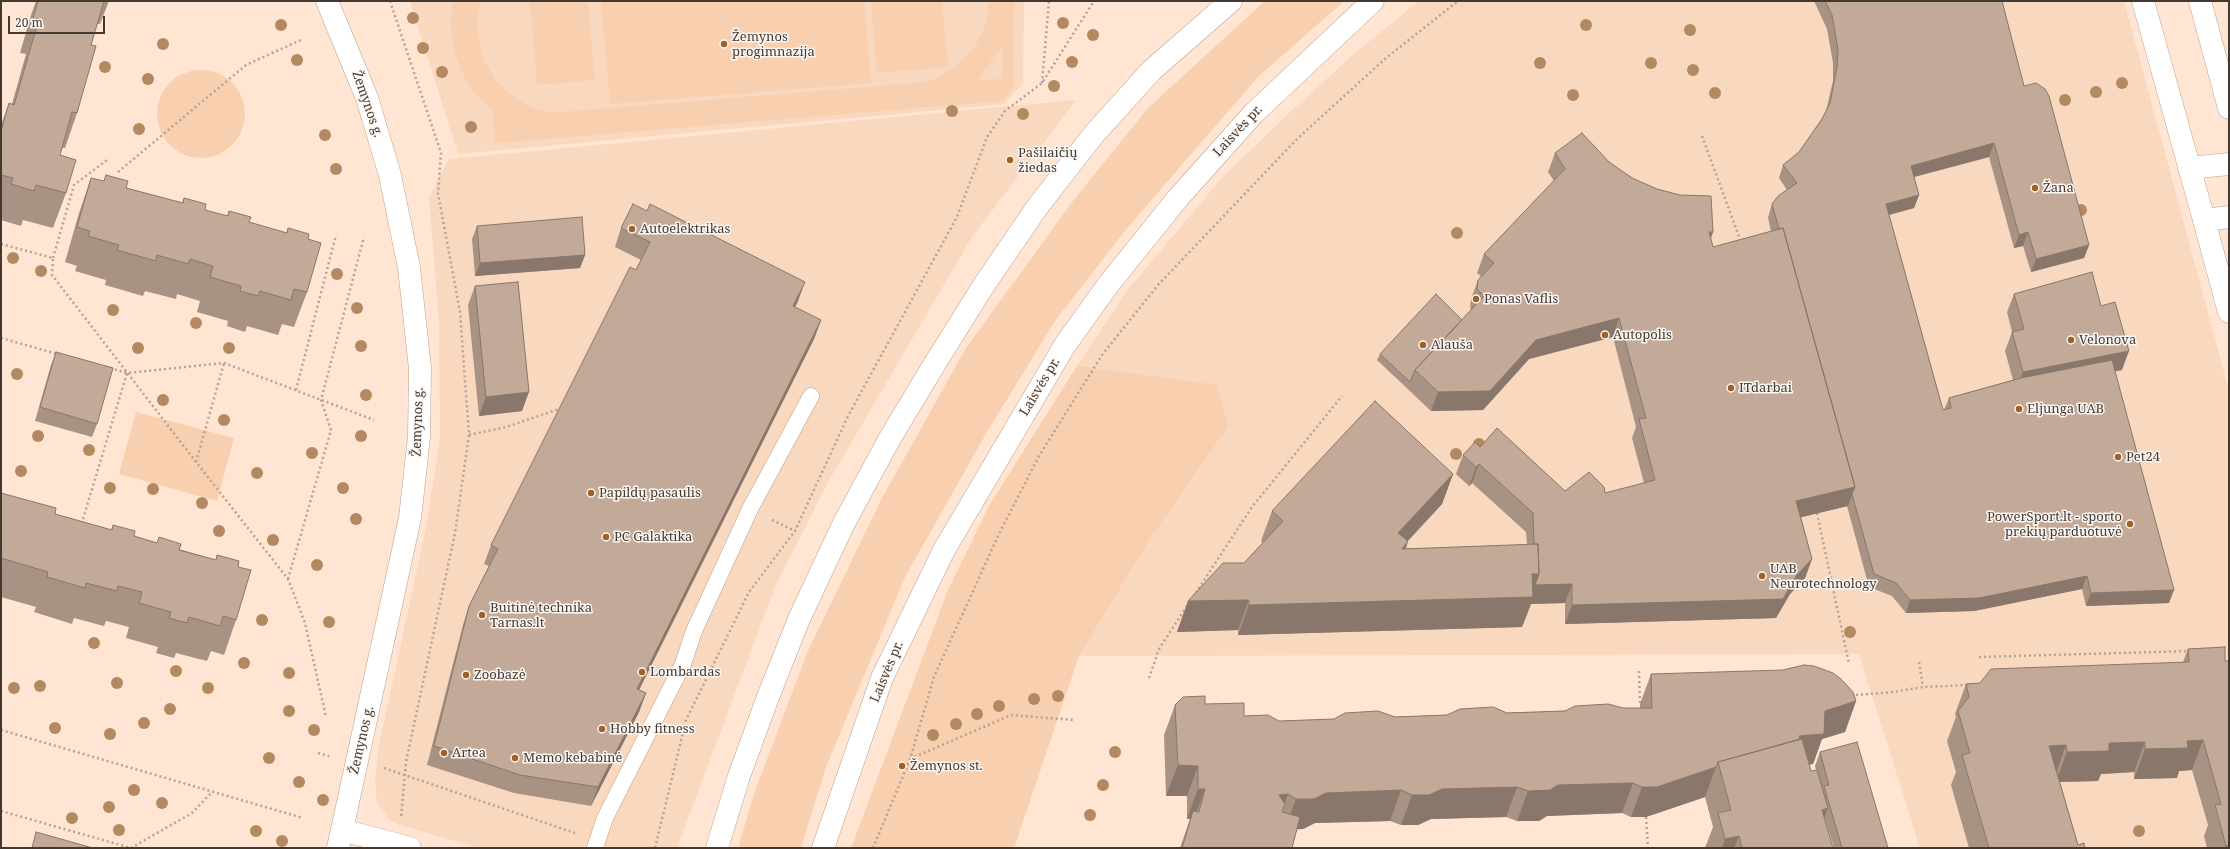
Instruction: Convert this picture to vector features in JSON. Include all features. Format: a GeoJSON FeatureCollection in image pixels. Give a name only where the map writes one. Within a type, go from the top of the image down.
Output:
{"type":"FeatureCollection","features":[{"type":"Feature","properties":{"kind":"main road","name":"Žemynos g."},"geometry":{"type":"LineString","coordinates":[[327,1],[367,98],[390,175],[409,268],[420,368],[419,437],[410,518],[340,839]]}},
{"type":"Feature","properties":{"kind":"main road"},"geometry":{"type":"LineString","coordinates":[[717,848],[739,776],[799,619],[865,484],[890,438],[934,365],[984,285],[1034,213],[1095,133],[1152,70],[1231,1]]}},
{"type":"Feature","properties":{"kind":"main road","name":"Laisvės pr."},"geometry":{"type":"LineString","coordinates":[[823,848],[882,678],[930,578],[944,550],[1065,345],[1108,285],[1178,198],[1254,112],[1373,1]]}},
{"type":"Feature","properties":{"kind":"main road"},"geometry":{"type":"LineString","coordinates":[[2143,1],[2229,312]]}},
{"type":"Feature","properties":{"kind":"main road"},"geometry":{"type":"LineString","coordinates":[[2200,1],[2229,108]]}},
{"type":"Feature","properties":{"kind":"main road"},"geometry":{"type":"LineString","coordinates":[[2189,168],[2229,164]]}},
{"type":"Feature","properties":{"kind":"main road"},"geometry":{"type":"LineString","coordinates":[[2204,220],[2229,217]]}},
{"type":"Feature","properties":{"kind":"main road"},"geometry":{"type":"LineString","coordinates":[[340,839],[410,848]]}},
{"type":"Feature","properties":{"kind":"lane"},"geometry":{"type":"LineString","coordinates":[[596,844],[605,818],[683,664],[694,631],[750,509],[811,396]]}},
{"type":"Feature","properties":{"kind":"path"},"geometry":{"type":"LineString","coordinates":[[1042,83],[1049,1]]}},
{"type":"Feature","properties":{"kind":"path"},"geometry":{"type":"LineString","coordinates":[[656,848],[686,720],[750,592],[795,531],[848,416],[957,217],[987,137],[1006,112],[1042,83],[1094,1]]}},
{"type":"Feature","properties":{"kind":"path"},"geometry":{"type":"LineString","coordinates":[[873,848],[910,759],[934,677],[998,536],[1039,456],[1102,355],[1158,285],[1297,139],[1386,58],[1458,1]]}},
{"type":"Feature","properties":{"kind":"path"},"geometry":{"type":"LineString","coordinates":[[118,172],[246,65],[303,39]]}},
{"type":"Feature","properties":{"kind":"path"},"geometry":{"type":"LineString","coordinates":[[1702,136],[1743,247]]}},
{"type":"Feature","properties":{"kind":"path"},"geometry":{"type":"LineString","coordinates":[[106,160],[74,185],[53,258],[52,275],[288,579],[305,622],[326,718]]}},
{"type":"Feature","properties":{"kind":"path"},"geometry":{"type":"LineString","coordinates":[[296,390],[336,235]]}},
{"type":"Feature","properties":{"kind":"path"},"geometry":{"type":"LineString","coordinates":[[288,579],[331,430],[321,400],[364,237]]}},
{"type":"Feature","properties":{"kind":"path"},"geometry":{"type":"LineString","coordinates":[[1,244],[53,258]]}},
{"type":"Feature","properties":{"kind":"path"},"geometry":{"type":"LineString","coordinates":[[1,338],[60,354]]}},
{"type":"Feature","properties":{"kind":"path"},"geometry":{"type":"LineString","coordinates":[[196,462],[224,363]]}},
{"type":"Feature","properties":{"kind":"path"},"geometry":{"type":"LineString","coordinates":[[105,367],[127,373],[224,363],[374,420]]}},
{"type":"Feature","properties":{"kind":"path"},"geometry":{"type":"LineString","coordinates":[[83,519],[127,373]]}},
{"type":"Feature","properties":{"kind":"path"},"geometry":{"type":"LineString","coordinates":[[1149,678],[1159,649],[1252,507],[1342,396]]}},
{"type":"Feature","properties":{"kind":"path"},"geometry":{"type":"LineString","coordinates":[[469,435],[506,426],[562,408]]}},
{"type":"Feature","properties":{"kind":"path"},"geometry":{"type":"LineString","coordinates":[[1817,514],[1849,664]]}},
{"type":"Feature","properties":{"kind":"path"},"geometry":{"type":"LineString","coordinates":[[782,525],[795,531]]}},
{"type":"Feature","properties":{"kind":"path"},"geometry":{"type":"LineString","coordinates":[[2221,650],[2229,650]]}},
{"type":"Feature","properties":{"kind":"path"},"geometry":{"type":"LineString","coordinates":[[1979,657],[2198,651]]}},
{"type":"Feature","properties":{"kind":"path"},"geometry":{"type":"LineString","coordinates":[[1919,662],[1923,687]]}},
{"type":"Feature","properties":{"kind":"path"},"geometry":{"type":"LineString","coordinates":[[1639,671],[1640,704]]}},
{"type":"Feature","properties":{"kind":"path"},"geometry":{"type":"LineString","coordinates":[[1856,695],[1894,692],[1923,687],[1969,685]]}},
{"type":"Feature","properties":{"kind":"path"},"geometry":{"type":"LineString","coordinates":[[910,759],[1011,715],[1074,720]]}},
{"type":"Feature","properties":{"kind":"path"},"geometry":{"type":"LineString","coordinates":[[1,730],[303,818]]}},
{"type":"Feature","properties":{"kind":"path"},"geometry":{"type":"LineString","coordinates":[[376,766],[406,774],[596,844]]}},
{"type":"Feature","properties":{"kind":"path"},"geometry":{"type":"LineString","coordinates":[[1,810],[131,848],[192,813],[212,792]]}},
{"type":"Feature","properties":{"kind":"path"},"geometry":{"type":"LineString","coordinates":[[1646,817],[1648,848]]}},
{"type":"Feature","properties":{"kind":"shaded area","name":"Žemynos progimnazija"},"geometry":{"type":"Polygon","coordinates":[[[410,1],[1024,1],[1023,83],[1004,104],[458,154],[410,1]]]}},
{"type":"Feature","properties":{"kind":"shaded area"},"geometry":{"type":"Polygon","coordinates":[[[453,1],[482,1],[478,13],[478,38],[484,60],[496,81],[511,95],[531,107],[550,113],[928,82],[953,69],[968,55],[977,43],[986,24],[989,1],[1014,1],[1013,87],[1002,101],[495,143],[493,112],[477,96],[464,76],[454,51],[451,24],[453,1]],[[1002,45],[979,80],[1002,79],[1002,45]]]}},
{"type":"Feature","properties":{"kind":"shaded area"},"geometry":{"type":"Polygon","coordinates":[[[530,1],[588,1],[595,80],[537,85],[530,1]]]}},
{"type":"Feature","properties":{"kind":"shaded area"},"geometry":{"type":"Polygon","coordinates":[[[601,1],[864,1],[871,83],[610,104],[601,1]]]}},
{"type":"Feature","properties":{"kind":"shaded area"},"geometry":{"type":"Polygon","coordinates":[[[871,1],[942,1],[948,67],[877,73],[871,1]]]}},
{"type":"Feature","properties":{"kind":"shaded area"},"geometry":{"type":"Polygon","coordinates":[[[1265,1],[1344,1],[1257,78],[1128,227],[1055,321],[987,432],[905,577],[826,767],[801,848],[738,848],[754,794],[807,653],[881,500],[966,348],[1073,201],[1148,108],[1265,1]]]}},
{"type":"Feature","properties":{"kind":"shaded area"},"geometry":{"type":"Polygon","coordinates":[[[1419,1],[2124,1],[2229,391],[2229,848],[1920,848],[1859,654],[1079,656],[1152,536],[1228,427],[1077,366],[1126,292],[1221,179],[1287,115],[1356,52],[1419,1]]]}},
{"type":"Feature","properties":{"kind":"shaded area"},"geometry":{"type":"Polygon","coordinates":[[[201,70],[218,73],[226,77],[238,89],[242,97],[245,114],[242,131],[238,139],[226,151],[218,155],[201,158],[184,155],[176,151],[164,139],[160,131],[157,114],[160,97],[164,89],[176,77],[184,73],[201,70]]]}},
{"type":"Feature","properties":{"kind":"shaded area"},"geometry":{"type":"Polygon","coordinates":[[[1076,100],[972,237],[827,484],[775,587],[677,848],[478,848],[391,822],[377,803],[375,780],[379,746],[427,522],[440,439],[439,321],[429,198],[449,159],[1076,100]]]}},
{"type":"Feature","properties":{"kind":"shaded area"},"geometry":{"type":"Polygon","coordinates":[[[1077,366],[1217,385],[1228,427],[1152,536],[1079,656],[1014,848],[851,848],[948,590],[989,506],[1077,366]]]}},
{"type":"Feature","properties":{"kind":"shaded area"},"geometry":{"type":"Polygon","coordinates":[[[136,412],[234,438],[217,501],[119,474],[136,412]]]}},
{"type":"Feature","properties":{"kind":"building"},"geometry":{"type":"Polygon","coordinates":[[[38,1],[104,1],[91,45],[96,46],[77,113],[72,112],[60,155],[76,160],[66,193],[36,185],[34,191],[11,184],[13,178],[1,175],[1,131],[9,103],[14,105],[39,19],[33,18],[38,1]]]}},
{"type":"Feature","properties":{"kind":"building"},"geometry":{"type":"Polygon","coordinates":[[[1825,1],[2002,1],[2024,86],[2036,83],[2045,89],[2049,96],[2089,245],[2036,259],[2028,232],[2019,235],[1994,143],[1911,166],[1919,195],[1886,204],[1943,410],[1951,408],[1949,398],[2021,378],[2112,360],[2174,590],[2091,593],[2087,576],[1979,598],[1910,600],[1896,583],[1874,574],[1852,494],[1855,487],[1783,228],[1779,229],[1772,204],[1778,196],[1797,183],[1783,165],[1799,152],[1822,119],[1830,103],[1837,67],[1838,50],[1832,15],[1825,1]]]}},
{"type":"Feature","properties":{"kind":"building"},"geometry":{"type":"Polygon","coordinates":[[[1582,133],[1609,162],[1632,178],[1657,189],[1680,195],[1711,196],[1713,232],[1709,232],[1713,247],[1783,228],[1855,487],[1796,501],[1812,559],[1797,575],[1783,599],[1572,605],[1572,584],[1535,585],[1539,574],[1538,544],[1534,544],[1533,513],[1479,464],[1476,467],[1463,455],[1475,442],[1480,447],[1497,428],[1565,491],[1589,472],[1604,487],[1605,493],[1655,480],[1639,419],[1646,418],[1619,318],[1536,340],[1490,391],[1438,392],[1415,370],[1484,296],[1477,289],[1478,280],[1494,263],[1484,254],[1565,169],[1555,153],[1582,133]]]}},
{"type":"Feature","properties":{"kind":"building"},"geometry":{"type":"Polygon","coordinates":[[[106,175],[128,181],[126,188],[183,203],[184,198],[206,204],[205,210],[228,216],[229,211],[251,217],[249,222],[287,233],[288,228],[309,234],[308,239],[321,243],[307,292],[294,289],[291,300],[260,291],[258,296],[240,291],[241,286],[210,277],[213,266],[190,259],[188,264],[157,255],[156,261],[117,250],[119,245],[88,236],[90,231],[77,227],[91,178],[104,181],[106,175]]]}},
{"type":"Feature","properties":{"kind":"building","name":"PC Galaktika"},"geometry":{"type":"Polygon","coordinates":[[[633,204],[647,211],[650,204],[805,282],[793,306],[821,320],[637,689],[646,693],[598,787],[520,775],[434,746],[469,606],[498,549],[491,545],[630,267],[636,270],[650,242],[621,228],[633,204]]]}},
{"type":"Feature","properties":{"kind":"building"},"geometry":{"type":"Polygon","coordinates":[[[582,217],[585,255],[480,263],[477,226],[582,217]]]}},
{"type":"Feature","properties":{"kind":"building"},"geometry":{"type":"Polygon","coordinates":[[[2092,272],[2101,306],[2115,302],[2129,351],[2023,372],[2012,332],[2024,329],[2014,294],[2092,272]]]}},
{"type":"Feature","properties":{"kind":"building"},"geometry":{"type":"Polygon","coordinates":[[[518,282],[529,392],[486,397],[475,286],[518,282]]]}},
{"type":"Feature","properties":{"kind":"building"},"geometry":{"type":"Polygon","coordinates":[[[1436,294],[1462,320],[1415,370],[1410,382],[1380,354],[1436,294]]]}},
{"type":"Feature","properties":{"kind":"building"},"geometry":{"type":"Polygon","coordinates":[[[56,352],[113,368],[97,424],[40,407],[56,352]]]}},
{"type":"Feature","properties":{"kind":"building"},"geometry":{"type":"Polygon","coordinates":[[[1375,401],[1453,474],[1398,533],[1408,541],[1402,549],[1538,544],[1539,574],[1532,574],[1533,597],[1249,605],[1249,600],[1188,601],[1223,563],[1244,563],[1283,521],[1272,511],[1375,401]]]}},
{"type":"Feature","properties":{"kind":"building"},"geometry":{"type":"Polygon","coordinates":[[[1,493],[56,508],[55,514],[112,530],[113,525],[135,531],[134,536],[157,543],[159,537],[181,544],[179,550],[216,560],[217,555],[239,561],[238,567],[251,570],[236,620],[223,616],[220,626],[189,617],[187,623],[169,618],[171,612],[139,603],[142,592],[118,586],[117,591],[86,583],[85,588],[47,577],[48,572],[1,558],[1,493]]]}},
{"type":"Feature","properties":{"kind":"building"},"geometry":{"type":"Polygon","coordinates":[[[2225,647],[2225,661],[2229,661],[2229,845],[2226,846],[2215,805],[2221,804],[2203,740],[2187,741],[2188,748],[2145,749],[2145,742],[2109,743],[2109,751],[2067,752],[2066,745],[2049,746],[2078,845],[2084,843],[2085,848],[1989,848],[1962,755],[1970,753],[1958,711],[1969,697],[1966,684],[1980,683],[1991,669],[2189,662],[2188,649],[2225,647]]]}},
{"type":"Feature","properties":{"kind":"building"},"geometry":{"type":"Polygon","coordinates":[[[1804,665],[1814,666],[1833,673],[1853,692],[1856,701],[1825,711],[1824,734],[1799,736],[1800,739],[1718,762],[1716,767],[1657,787],[1642,787],[1633,783],[1558,785],[1550,790],[1528,791],[1517,787],[1442,789],[1429,795],[1412,795],[1401,790],[1326,793],[1314,799],[1296,799],[1288,794],[1279,795],[1285,804],[1282,812],[1300,817],[1292,848],[1182,848],[1193,811],[1199,812],[1205,789],[1198,789],[1198,766],[1178,765],[1175,705],[1183,697],[1205,696],[1205,704],[1244,703],[1244,716],[1268,715],[1279,721],[1334,719],[1345,713],[1378,711],[1395,717],[1447,715],[1460,709],[1493,707],[1507,713],[1565,711],[1575,706],[1608,704],[1623,708],[1652,708],[1651,674],[1783,670],[1804,665]]]}},
{"type":"Feature","properties":{"kind":"building"},"geometry":{"type":"Polygon","coordinates":[[[1802,739],[1811,771],[1817,770],[1828,808],[1822,810],[1833,848],[1742,848],[1739,836],[1725,839],[1718,813],[1731,810],[1718,762],[1802,739]]]}},
{"type":"Feature","properties":{"kind":"building"},"geometry":{"type":"Polygon","coordinates":[[[1857,742],[1888,848],[1842,848],[1824,786],[1829,785],[1820,752],[1857,742]]]}},
{"type":"Feature","properties":{"kind":"building"},"geometry":{"type":"Polygon","coordinates":[[[36,832],[93,848],[32,848],[36,832]]]}},
{"type":"Feature","properties":{"kind":"place","name":"Žemynos progimnazija"},"geometry":{"type":"Point","coordinates":[724,44]}},
{"type":"Feature","properties":{"kind":"place","name":"Pašilaičių žiedas"},"geometry":{"type":"Point","coordinates":[1010,160]}},
{"type":"Feature","properties":{"kind":"place","name":"Žana"},"geometry":{"type":"Point","coordinates":[2035,188]}},
{"type":"Feature","properties":{"kind":"place","name":"Autoelektrikas"},"geometry":{"type":"Point","coordinates":[632,229]}},
{"type":"Feature","properties":{"kind":"place","name":"Ponas Vaflis"},"geometry":{"type":"Point","coordinates":[1476,299]}},
{"type":"Feature","properties":{"kind":"place","name":"Autopolis"},"geometry":{"type":"Point","coordinates":[1605,335]}},
{"type":"Feature","properties":{"kind":"place","name":"Velonova"},"geometry":{"type":"Point","coordinates":[2071,340]}},
{"type":"Feature","properties":{"kind":"place","name":"Alauša"},"geometry":{"type":"Point","coordinates":[1423,345]}},
{"type":"Feature","properties":{"kind":"place","name":"ITdarbai"},"geometry":{"type":"Point","coordinates":[1731,388]}},
{"type":"Feature","properties":{"kind":"place","name":"Eljunga UAB"},"geometry":{"type":"Point","coordinates":[2019,409]}},
{"type":"Feature","properties":{"kind":"place","name":"Pet24"},"geometry":{"type":"Point","coordinates":[2118,457]}},
{"type":"Feature","properties":{"kind":"place","name":"Papildų pasaulis"},"geometry":{"type":"Point","coordinates":[591,493]}},
{"type":"Feature","properties":{"kind":"place","name":"PowerSport.lt - sporto prekių parduotuvė"},"geometry":{"type":"Point","coordinates":[2130,524]}},
{"type":"Feature","properties":{"kind":"place","name":"PC Galaktika"},"geometry":{"type":"Point","coordinates":[606,537]}},
{"type":"Feature","properties":{"kind":"place","name":"UAB Neurotechnology"},"geometry":{"type":"Point","coordinates":[1762,576]}},
{"type":"Feature","properties":{"kind":"place","name":"Buitinė technika Tarnas.lt"},"geometry":{"type":"Point","coordinates":[482,615]}},
{"type":"Feature","properties":{"kind":"place","name":"Lombardas"},"geometry":{"type":"Point","coordinates":[642,672]}},
{"type":"Feature","properties":{"kind":"place","name":"Zoobazė"},"geometry":{"type":"Point","coordinates":[466,675]}},
{"type":"Feature","properties":{"kind":"place","name":"Hobby fitness"},"geometry":{"type":"Point","coordinates":[602,729]}},
{"type":"Feature","properties":{"kind":"place","name":"Artea"},"geometry":{"type":"Point","coordinates":[444,753]}},
{"type":"Feature","properties":{"kind":"place","name":"Memo kebabinė"},"geometry":{"type":"Point","coordinates":[515,758]}},
{"type":"Feature","properties":{"kind":"place","name":"Žemynos st."},"geometry":{"type":"Point","coordinates":[902,766]}}]}
